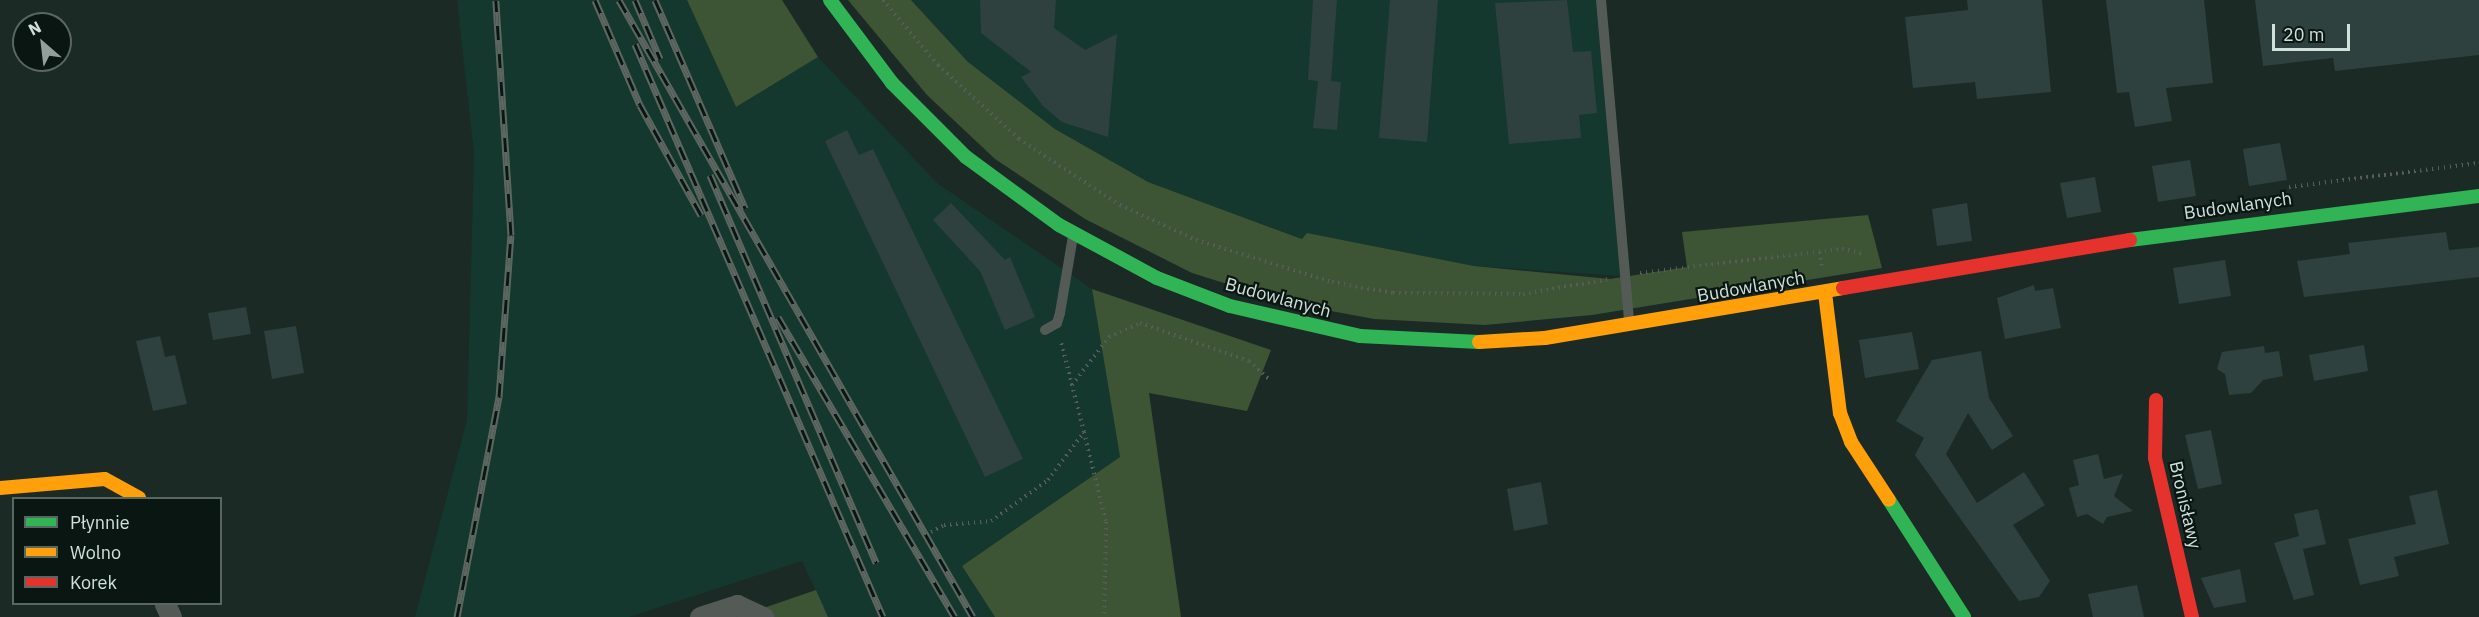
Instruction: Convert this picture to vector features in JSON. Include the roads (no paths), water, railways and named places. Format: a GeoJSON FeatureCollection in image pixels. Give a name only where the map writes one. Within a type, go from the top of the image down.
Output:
{"type":"FeatureCollection","features":[{"type":"Feature","properties":{"kind":"street","name":"Budowlanych"},"geometry":{"type":"LineString","coordinates":[[830,0],[892,83],[966,158],[1073,233],[1157,278],[1230,306],[1360,336],[1454,343],[1629,326],[2210,226],[2479,196]]}},
{"type":"Feature","properties":{"kind":"street","name":"Budowlanych"},"geometry":{"type":"LineString","coordinates":[[1826,293],[1840,413],[1851,442],[1964,617]]}},
{"type":"Feature","properties":{"kind":"street","name":"Bronisławy"},"geometry":{"type":"LineString","coordinates":[[2156,400],[2155,458],[2192,617]]}},
{"type":"Feature","properties":{"kind":"street"},"geometry":{"type":"LineString","coordinates":[[0,488],[105,479],[137,497]]}},
{"type":"Feature","properties":{"kind":"street"},"geometry":{"type":"LineString","coordinates":[[700,617],[737,605],[763,617]]}},
{"type":"Feature","properties":{"kind":"lane"},"geometry":{"type":"LineString","coordinates":[[1601,0],[1622,276],[1629,326]]}},
{"type":"Feature","properties":{"kind":"lane"},"geometry":{"type":"LineString","coordinates":[[1045,330],[1057,323],[1073,233]]}},
{"type":"Feature","properties":{"kind":"railway"},"geometry":{"type":"LineString","coordinates":[[457,617],[499,397],[511,235],[496,0]]}},
{"type":"Feature","properties":{"kind":"railway"},"geometry":{"type":"LineString","coordinates":[[595,0],[640,105],[701,215]]}},
{"type":"Feature","properties":{"kind":"railway"},"geometry":{"type":"LineString","coordinates":[[619,0],[973,617]]}},
{"type":"Feature","properties":{"kind":"railway"},"geometry":{"type":"LineString","coordinates":[[635,0],[660,59]]}},
{"type":"Feature","properties":{"kind":"railway"},"geometry":{"type":"LineString","coordinates":[[655,0],[745,208]]}},
{"type":"Feature","properties":{"kind":"railway"},"geometry":{"type":"LineString","coordinates":[[635,44],[883,617]]}},
{"type":"Feature","properties":{"kind":"railway"},"geometry":{"type":"LineString","coordinates":[[710,175],[876,563]]}},
{"type":"Feature","properties":{"kind":"railway"},"geometry":{"type":"LineString","coordinates":[[778,317],[955,617]]}}]}
